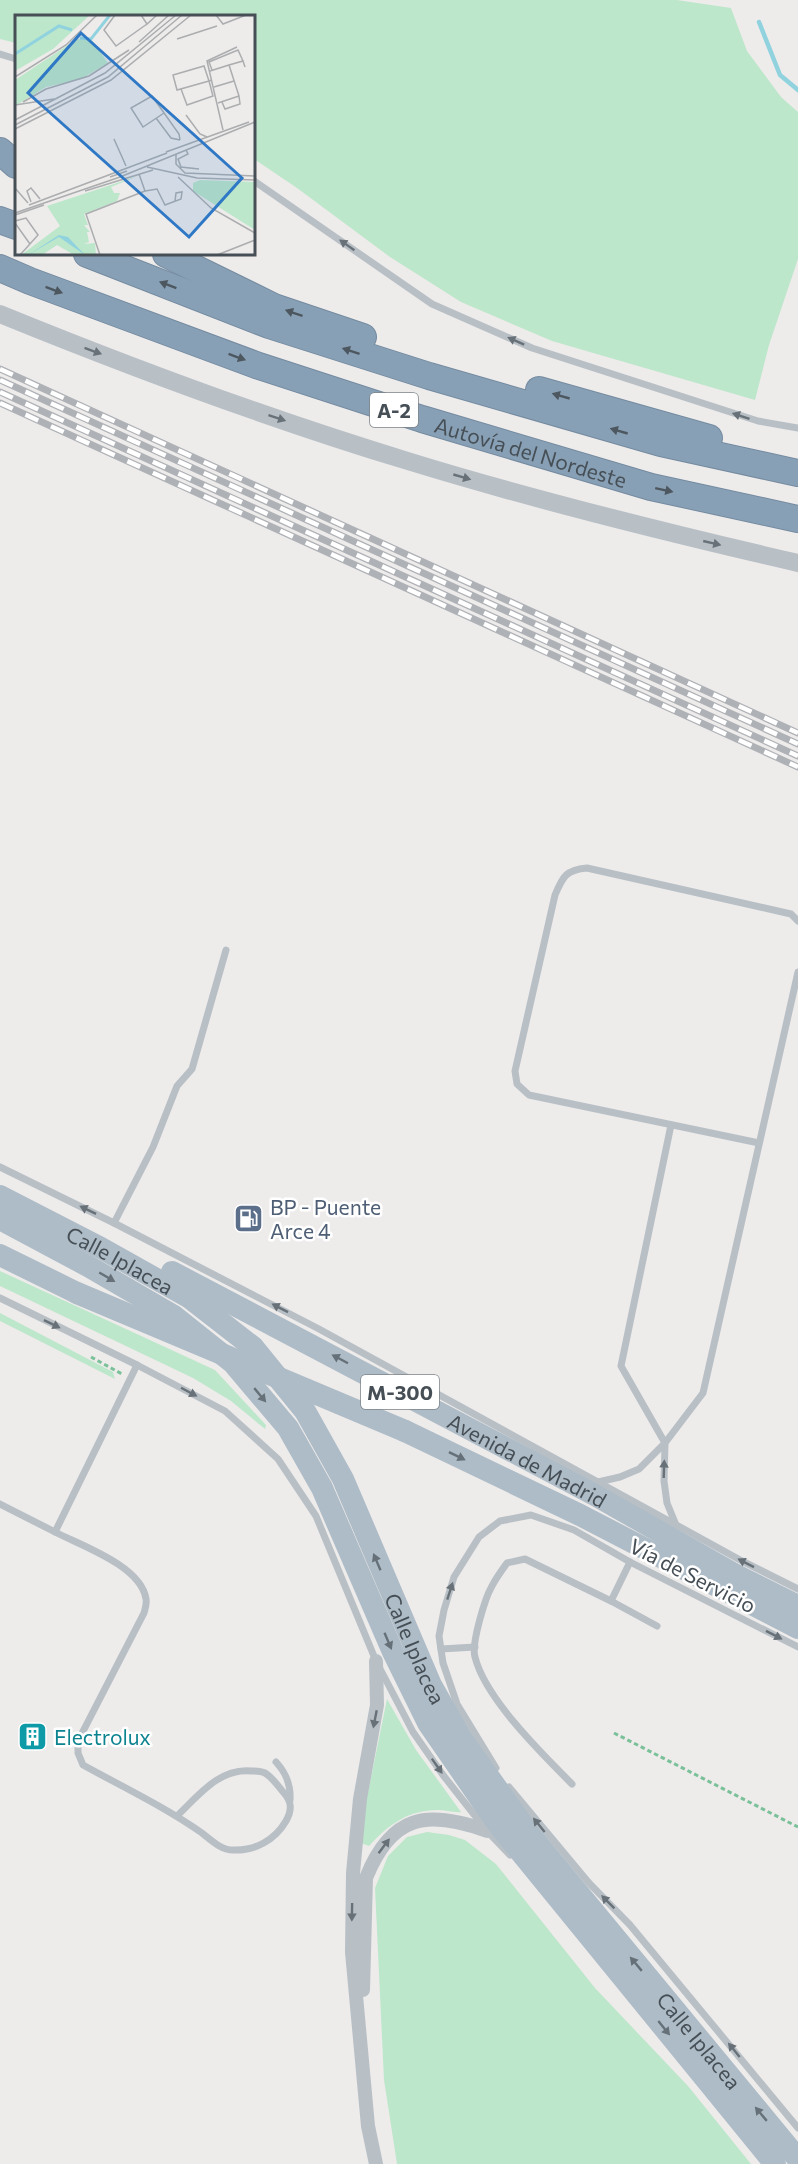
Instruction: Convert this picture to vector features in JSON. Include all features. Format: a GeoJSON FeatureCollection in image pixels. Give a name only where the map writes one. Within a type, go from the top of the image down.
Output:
{"type":"FeatureCollection","features":[{"type":"Feature","properties":{"kind":"highway"},"geometry":{"type":"LineString","coordinates":[[0,151],[15,164]]}},
{"type":"Feature","properties":{"kind":"highway"},"geometry":{"type":"LineString","coordinates":[[0,220],[15,226]]}},
{"type":"Feature","properties":{"kind":"highway","name":"Autovía del Nordeste"},"geometry":{"type":"LineString","coordinates":[[90,255],[269,324],[429,376],[662,443],[798,473]]}},
{"type":"Feature","properties":{"kind":"highway"},"geometry":{"type":"LineString","coordinates":[[168,255],[274,307],[434,360],[663,424],[798,465]]}},
{"type":"Feature","properties":{"kind":"highway","name":"Autovía del Nordeste"},"geometry":{"type":"LineString","coordinates":[[0,268],[256,365],[422,419],[651,487],[798,519]]}},
{"type":"Feature","properties":{"kind":"main road","name":"Avenida de Madrid"},"geometry":{"type":"LineString","coordinates":[[0,1182],[541,1466],[736,1575],[798,1606]]}},
{"type":"Feature","properties":{"kind":"main road","name":"Calle Iplacea"},"geometry":{"type":"LineString","coordinates":[[0,1196],[101,1248],[190,1298],[253,1347],[305,1411],[343,1479],[431,1685],[461,1738],[528,1832],[798,2159]]}},
{"type":"Feature","properties":{"kind":"main road","name":"Calle Iplacea"},"geometry":{"type":"LineString","coordinates":[[0,1219],[174,1316],[233,1363],[288,1428],[322,1488],[393,1652],[428,1723],[497,1823],[775,2164]]}},
{"type":"Feature","properties":{"kind":"main road","name":"Avenida de Madrid"},"geometry":{"type":"LineString","coordinates":[[0,1255],[77,1293],[405,1431],[580,1515],[798,1628]]}},
{"type":"Feature","properties":{"kind":"street"},"geometry":{"type":"LineString","coordinates":[[0,314],[75,345],[239,405],[411,462],[651,529],[798,563]]}},
{"type":"Feature","properties":{"kind":"street"},"geometry":{"type":"LineString","coordinates":[[376,1661],[377,1705],[360,1799],[353,1873],[352,1952],[368,2127],[376,2164]]}},
{"type":"Feature","properties":{"kind":"street"},"geometry":{"type":"LineString","coordinates":[[361,2046],[366,1878],[385,1841],[405,1825],[429,1818],[461,1822],[487,1831]]}},
{"type":"Feature","properties":{"kind":"lane"},"geometry":{"type":"LineString","coordinates":[[0,54],[15,59]]}},
{"type":"Feature","properties":{"kind":"lane"},"geometry":{"type":"LineString","coordinates":[[255,182],[432,304],[532,348],[758,421],[798,428]]}},
{"type":"Feature","properties":{"kind":"lane"},"geometry":{"type":"LineString","coordinates":[[759,1143],[529,1095],[517,1084],[515,1071],[555,895],[562,879],[572,870],[587,868],[791,914],[798,921]]}},
{"type":"Feature","properties":{"kind":"lane"},"geometry":{"type":"LineString","coordinates":[[114,1222],[153,1147],[177,1086],[192,1069],[225,950]]}},
{"type":"Feature","properties":{"kind":"lane"},"geometry":{"type":"LineString","coordinates":[[597,1482],[621,1477],[639,1469],[665,1443],[703,1393],[798,972]]}},
{"type":"Feature","properties":{"kind":"lane"},"geometry":{"type":"LineString","coordinates":[[671,1125],[621,1366],[665,1443],[664,1481],[667,1503],[676,1525]]}},
{"type":"Feature","properties":{"kind":"lane"},"geometry":{"type":"LineString","coordinates":[[0,1167],[114,1222],[319,1329],[676,1525],[798,1589]]}},
{"type":"Feature","properties":{"kind":"lane"},"geometry":{"type":"LineString","coordinates":[[0,1298],[225,1411],[278,1459],[316,1516],[376,1661],[413,1732],[487,1831],[514,1860]]}},
{"type":"Feature","properties":{"kind":"lane"},"geometry":{"type":"LineString","coordinates":[[55,1532],[137,1365]]}},
{"type":"Feature","properties":{"kind":"lane"},"geometry":{"type":"LineString","coordinates":[[0,1504],[108,1559],[132,1574],[141,1585],[147,1601],[144,1613],[78,1741],[78,1753],[83,1765],[177,1815],[220,1846],[232,1851],[250,1848],[269,1841],[288,1819],[291,1808],[290,1788],[288,1779],[276,1762]]}},
{"type":"Feature","properties":{"kind":"lane","name":"Vía de Servicio"},"geometry":{"type":"LineString","coordinates":[[798,1647],[630,1562],[574,1530],[531,1515],[500,1521],[479,1537],[454,1577],[439,1636],[442,1663],[457,1704],[502,1778],[589,1884],[630,1925],[798,2128]]}},
{"type":"Feature","properties":{"kind":"lane"},"geometry":{"type":"LineString","coordinates":[[573,1784],[538,1750],[487,1686],[474,1655],[490,1588],[507,1563],[525,1559],[657,1626]]}},
{"type":"Feature","properties":{"kind":"lane"},"geometry":{"type":"LineString","coordinates":[[611,1601],[630,1562]]}},
{"type":"Feature","properties":{"kind":"lane"},"geometry":{"type":"LineString","coordinates":[[441,1649],[475,1647]]}},
{"type":"Feature","properties":{"kind":"lane"},"geometry":{"type":"LineString","coordinates":[[177,1815],[219,1777],[233,1771],[264,1772],[274,1780],[290,1800]]}},
{"type":"Feature","properties":{"kind":"lane"},"geometry":{"type":"LineString","coordinates":[[530,1876],[600,1950]]}},
{"type":"Feature","properties":{"kind":"path"},"geometry":{"type":"LineString","coordinates":[[614,1733],[798,1827]]}},
{"type":"Feature","properties":{"kind":"green space"},"geometry":{"type":"Polygon","coordinates":[[[0,0],[677,0],[731,8],[747,51],[781,97],[798,112],[798,259],[769,345],[755,400],[552,341],[461,302],[390,257],[255,160],[255,15],[15,15],[15,43],[0,39],[0,0]]]}},
{"type":"Feature","properties":{"kind":"green space"},"geometry":{"type":"Polygon","coordinates":[[[0,1271],[215,1370],[266,1425],[265,1429],[231,1401],[193,1378],[0,1286],[0,1271]]]}},
{"type":"Feature","properties":{"kind":"green space"},"geometry":{"type":"Polygon","coordinates":[[[0,1313],[113,1372],[115,1379],[0,1321],[0,1313]]]}},
{"type":"Feature","properties":{"kind":"green space"},"geometry":{"type":"Polygon","coordinates":[[[387,1699],[416,1750],[461,1812],[438,1810],[408,1816],[391,1825],[369,1846],[361,1843],[364,1812],[387,1699]]]}},
{"type":"Feature","properties":{"kind":"green space"},"geometry":{"type":"Polygon","coordinates":[[[427,1832],[465,1840],[496,1864],[595,1988],[688,2086],[751,2164],[397,2164],[384,2080],[375,1888],[388,1856],[407,1837],[427,1832]]]}},
{"type":"Feature","properties":{"kind":"waterway"},"geometry":{"type":"LineString","coordinates":[[759,22],[780,75],[798,90]]}},
{"type":"Feature","properties":{"kind":"railway"},"geometry":{"type":"LineString","coordinates":[[0,369],[798,733]]}},
{"type":"Feature","properties":{"kind":"railway"},"geometry":{"type":"LineString","coordinates":[[0,380],[798,744]]}},
{"type":"Feature","properties":{"kind":"railway"},"geometry":{"type":"LineString","coordinates":[[0,392],[798,756]]}},
{"type":"Feature","properties":{"kind":"railway"},"geometry":{"type":"LineString","coordinates":[[0,403],[798,767]]}},
{"type":"Feature","properties":{"kind":"place","name":"BP - Puente Arce 4"},"geometry":{"type":"Point","coordinates":[249,1218]}},
{"type":"Feature","properties":{"kind":"place","name":"Electrolux"},"geometry":{"type":"Point","coordinates":[33,1736]}}]}
